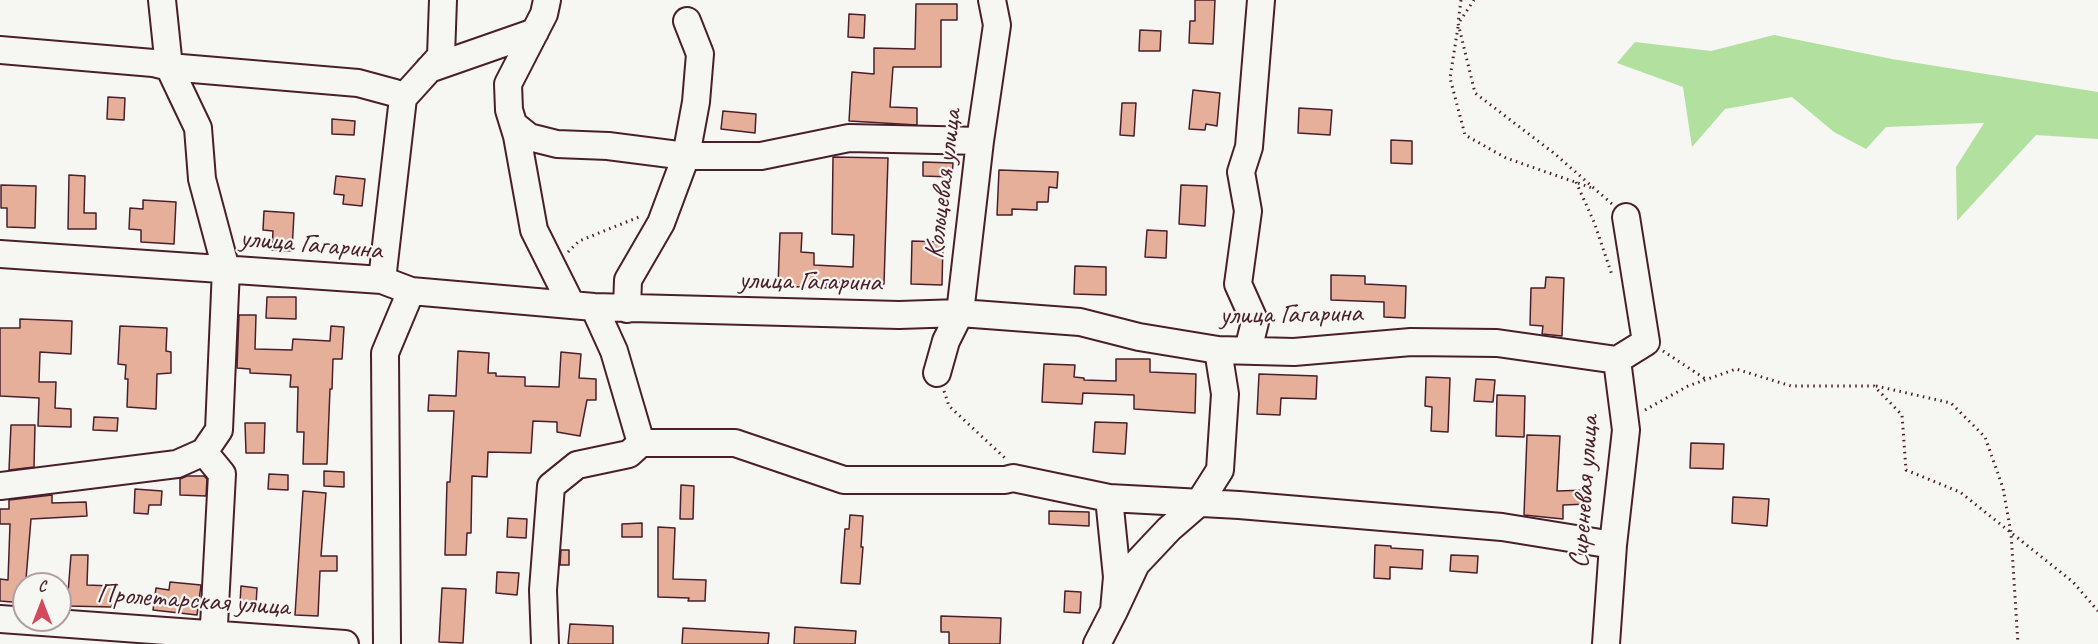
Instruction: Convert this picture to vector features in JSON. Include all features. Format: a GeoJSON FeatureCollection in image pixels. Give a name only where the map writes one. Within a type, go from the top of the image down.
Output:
{"type":"FeatureCollection","features":[{"type":"Feature","properties":{"kind":"street"},"geometry":{"type":"LineString","coordinates":[[1,485],[177,464],[204,452],[219,430],[226,269],[202,179],[198,128],[169,67],[162,0]]}},
{"type":"Feature","properties":{"kind":"street"},"geometry":{"type":"LineString","coordinates":[[382,280],[403,98],[441,56],[444,0]]}},
{"type":"Feature","properties":{"kind":"street"},"geometry":{"type":"LineString","coordinates":[[547,0],[544,14],[508,84],[510,110],[534,230],[553,266],[614,351],[641,443]]}},
{"type":"Feature","properties":{"kind":"street","name":"Кольцевая улица"},"geometry":{"type":"LineString","coordinates":[[937,373],[946,341],[960,313],[980,141],[997,25],[992,0]]}},
{"type":"Feature","properties":{"kind":"street"},"geometry":{"type":"LineString","coordinates":[[1248,350],[1255,322],[1238,284],[1248,211],[1241,172],[1249,147],[1261,0]]}},
{"type":"Feature","properties":{"kind":"street"},"geometry":{"type":"LineString","coordinates":[[627,309],[628,280],[661,223],[686,156],[696,102],[700,54],[687,21]]}},
{"type":"Feature","properties":{"kind":"street"},"geometry":{"type":"LineString","coordinates":[[429,69],[535,32]]}},
{"type":"Feature","properties":{"kind":"street"},"geometry":{"type":"LineString","coordinates":[[0,50],[153,63],[169,67],[358,82],[395,93],[403,98]]}},
{"type":"Feature","properties":{"kind":"street"},"geometry":{"type":"LineString","coordinates":[[514,125],[529,137],[557,144],[608,146],[686,156],[761,156],[849,138],[980,141]]}},
{"type":"Feature","properties":{"kind":"street"},"geometry":{"type":"LineString","coordinates":[[1617,360],[1646,342],[1626,217]]}},
{"type":"Feature","properties":{"kind":"street","name":"улица Гагарина"},"geometry":{"type":"LineString","coordinates":[[0,254],[382,280],[411,291],[627,309],[899,315],[960,313],[1080,322],[1139,337],[1218,350],[1294,352],[1411,342],[1497,343],[1617,360]]}},
{"type":"Feature","properties":{"kind":"street"},"geometry":{"type":"LineString","coordinates":[[387,644],[385,353],[411,291]]}},
{"type":"Feature","properties":{"kind":"street"},"geometry":{"type":"LineString","coordinates":[[1097,644],[1136,564],[1169,529],[1199,503],[1220,470],[1225,394],[1218,350]]}},
{"type":"Feature","properties":{"kind":"street","name":"Сиреневая улица"},"geometry":{"type":"LineString","coordinates":[[1606,644],[1613,545],[1626,430],[1617,360]]}},
{"type":"Feature","properties":{"kind":"street"},"geometry":{"type":"LineString","coordinates":[[545,644],[543,590],[551,486],[577,465],[629,454],[641,443],[735,443],[844,480],[1005,480],[1013,478],[1109,498],[1502,527],[1613,545]]}},
{"type":"Feature","properties":{"kind":"street"},"geometry":{"type":"LineString","coordinates":[[204,452],[222,474],[214,639]]}},
{"type":"Feature","properties":{"kind":"street"},"geometry":{"type":"LineString","coordinates":[[1109,498],[1117,577],[1114,611]]}},
{"type":"Feature","properties":{"kind":"street","name":"Пролетарская улица"},"geometry":{"type":"LineString","coordinates":[[0,619],[214,639],[345,644]]}},
{"type":"Feature","properties":{"kind":"path"},"geometry":{"type":"LineString","coordinates":[[1461,0],[1450,78],[1465,135],[1506,158],[1594,188]]}},
{"type":"Feature","properties":{"kind":"path"},"geometry":{"type":"LineString","coordinates":[[1474,0],[1458,24],[1474,93],[1555,154],[1626,217]]}},
{"type":"Feature","properties":{"kind":"path"},"geometry":{"type":"LineString","coordinates":[[553,266],[579,241],[643,216]]}},
{"type":"Feature","properties":{"kind":"path"},"geometry":{"type":"LineString","coordinates":[[1646,342],[1675,357],[1707,380]]}},
{"type":"Feature","properties":{"kind":"path"},"geometry":{"type":"LineString","coordinates":[[1626,430],[1635,416],[1688,386],[1736,369],[1791,386],[1875,386],[1951,403],[1985,436],[2003,488],[2011,532],[2018,644]]}},
{"type":"Feature","properties":{"kind":"path"},"geometry":{"type":"LineString","coordinates":[[937,373],[949,406],[1032,482]]}},
{"type":"Feature","properties":{"kind":"path"},"geometry":{"type":"LineString","coordinates":[[1875,386],[1902,415],[1906,470],[1960,492],[2073,582],[2098,611]]}},
{"type":"Feature","properties":{"kind":"green space"},"geometry":{"type":"Polygon","coordinates":[[[1774,35],[1892,59],[2098,92],[2098,139],[2036,135],[1957,221],[1956,167],[1984,123],[1886,127],[1866,149],[1834,132],[1792,97],[1725,109],[1692,147],[1683,87],[1617,63],[1635,42],[1711,51],[1774,35]]]}},
{"type":"Feature","properties":{"kind":"building"},"geometry":{"type":"Polygon","coordinates":[[[1195,0],[1215,0],[1213,44],[1189,43],[1190,21],[1195,21],[1195,0]]]}},
{"type":"Feature","properties":{"kind":"building"},"geometry":{"type":"Polygon","coordinates":[[[916,4],[957,4],[957,20],[941,20],[941,67],[893,67],[890,107],[917,108],[917,125],[849,121],[852,72],[874,74],[874,48],[915,49],[916,4]]]}},
{"type":"Feature","properties":{"kind":"building"},"geometry":{"type":"Polygon","coordinates":[[[849,14],[865,15],[864,38],[848,37],[849,14]]]}},
{"type":"Feature","properties":{"kind":"building"},"geometry":{"type":"Polygon","coordinates":[[[1140,30],[1161,31],[1160,51],[1139,51],[1140,30]]]}},
{"type":"Feature","properties":{"kind":"building"},"geometry":{"type":"Polygon","coordinates":[[[1193,90],[1220,93],[1217,126],[1206,124],[1205,130],[1189,129],[1193,90]]]}},
{"type":"Feature","properties":{"kind":"building"},"geometry":{"type":"Polygon","coordinates":[[[108,97],[125,98],[124,120],[107,119],[108,97]]]}},
{"type":"Feature","properties":{"kind":"building"},"geometry":{"type":"Polygon","coordinates":[[[1122,103],[1136,103],[1134,136],[1120,135],[1122,103]]]}},
{"type":"Feature","properties":{"kind":"building"},"geometry":{"type":"Polygon","coordinates":[[[1299,108],[1332,110],[1330,135],[1298,133],[1299,108]]]}},
{"type":"Feature","properties":{"kind":"building"},"geometry":{"type":"Polygon","coordinates":[[[723,111],[756,114],[755,133],[721,129],[723,111]]]}},
{"type":"Feature","properties":{"kind":"building"},"geometry":{"type":"Polygon","coordinates":[[[332,119],[355,121],[354,135],[332,134],[332,119]]]}},
{"type":"Feature","properties":{"kind":"building"},"geometry":{"type":"Polygon","coordinates":[[[1391,140],[1412,141],[1412,164],[1391,163],[1391,140]]]}},
{"type":"Feature","properties":{"kind":"building"},"geometry":{"type":"Polygon","coordinates":[[[833,157],[888,158],[884,284],[827,282],[827,288],[778,286],[780,233],[802,233],[801,252],[814,253],[814,265],[853,267],[854,235],[832,234],[833,157]]]}},
{"type":"Feature","properties":{"kind":"building"},"geometry":{"type":"Polygon","coordinates":[[[923,162],[953,163],[952,177],[923,176],[923,162]]]}},
{"type":"Feature","properties":{"kind":"building"},"geometry":{"type":"Polygon","coordinates":[[[999,170],[1058,172],[1057,188],[1049,187],[1048,202],[1037,202],[1037,210],[1012,209],[1012,215],[997,215],[999,170]]]}},
{"type":"Feature","properties":{"kind":"building"},"geometry":{"type":"Polygon","coordinates":[[[69,175],[85,176],[84,213],[96,213],[96,229],[68,229],[69,175]]]}},
{"type":"Feature","properties":{"kind":"building"},"geometry":{"type":"Polygon","coordinates":[[[336,176],[365,179],[362,206],[343,204],[344,195],[334,194],[336,176]]]}},
{"type":"Feature","properties":{"kind":"building"},"geometry":{"type":"Polygon","coordinates":[[[1,185],[36,186],[35,228],[7,227],[7,208],[1,208],[1,185]]]}},
{"type":"Feature","properties":{"kind":"building"},"geometry":{"type":"Polygon","coordinates":[[[1181,185],[1207,186],[1205,226],[1179,224],[1181,185]]]}},
{"type":"Feature","properties":{"kind":"building"},"geometry":{"type":"Polygon","coordinates":[[[143,200],[176,202],[174,244],[141,242],[141,230],[129,229],[130,208],[143,209],[143,200]]]}},
{"type":"Feature","properties":{"kind":"building"},"geometry":{"type":"Polygon","coordinates":[[[264,211],[294,213],[292,251],[272,250],[273,231],[263,230],[264,211]]]}},
{"type":"Feature","properties":{"kind":"building"},"geometry":{"type":"Polygon","coordinates":[[[1147,230],[1167,231],[1166,258],[1145,257],[1147,230]]]}},
{"type":"Feature","properties":{"kind":"building"},"geometry":{"type":"Polygon","coordinates":[[[912,241],[943,242],[942,285],[911,284],[912,241]]]}},
{"type":"Feature","properties":{"kind":"building"},"geometry":{"type":"Polygon","coordinates":[[[1075,266],[1106,267],[1106,295],[1074,294],[1075,266]]]}},
{"type":"Feature","properties":{"kind":"building"},"geometry":{"type":"Polygon","coordinates":[[[1331,275],[1365,276],[1365,284],[1406,286],[1405,318],[1384,317],[1384,302],[1331,300],[1331,275]]]}},
{"type":"Feature","properties":{"kind":"building"},"geometry":{"type":"Polygon","coordinates":[[[1546,277],[1564,278],[1562,336],[1542,334],[1543,326],[1530,325],[1531,288],[1545,288],[1546,277]]]}},
{"type":"Feature","properties":{"kind":"building"},"geometry":{"type":"Polygon","coordinates":[[[267,297],[296,297],[296,319],[266,318],[267,297]]]}},
{"type":"Feature","properties":{"kind":"building"},"geometry":{"type":"Polygon","coordinates":[[[239,315],[256,315],[255,349],[292,350],[293,339],[330,341],[331,326],[344,327],[342,359],[333,359],[327,464],[303,464],[304,432],[297,432],[298,387],[290,387],[291,375],[250,373],[250,369],[237,368],[239,315]]]}},
{"type":"Feature","properties":{"kind":"building"},"geometry":{"type":"Polygon","coordinates":[[[20,319],[72,321],[71,354],[40,352],[39,382],[56,382],[55,408],[71,409],[71,427],[38,426],[39,398],[0,396],[0,328],[20,328],[20,319]]]}},
{"type":"Feature","properties":{"kind":"building"},"geometry":{"type":"Polygon","coordinates":[[[120,326],[167,328],[166,351],[171,352],[171,373],[157,374],[156,409],[127,407],[126,365],[118,364],[120,326]]]}},
{"type":"Feature","properties":{"kind":"building"},"geometry":{"type":"Polygon","coordinates":[[[458,351],[489,353],[488,373],[496,373],[496,376],[525,377],[525,386],[559,387],[561,352],[581,354],[579,378],[596,379],[596,400],[587,400],[580,436],[557,432],[557,422],[533,421],[531,453],[488,452],[487,477],[472,476],[471,533],[467,533],[466,555],[445,555],[447,482],[450,482],[454,411],[428,411],[429,395],[456,396],[458,351]]]}},
{"type":"Feature","properties":{"kind":"building"},"geometry":{"type":"Polygon","coordinates":[[[1116,359],[1150,359],[1150,372],[1196,374],[1195,413],[1134,409],[1134,395],[1083,393],[1082,404],[1042,402],[1044,364],[1075,365],[1074,377],[1084,378],[1084,380],[1116,381],[1116,359]]]}},
{"type":"Feature","properties":{"kind":"building"},"geometry":{"type":"Polygon","coordinates":[[[1259,374],[1317,376],[1316,399],[1281,398],[1280,415],[1257,414],[1259,374]]]}},
{"type":"Feature","properties":{"kind":"building"},"geometry":{"type":"Polygon","coordinates":[[[1426,377],[1450,378],[1448,432],[1431,431],[1432,407],[1425,406],[1426,377]]]}},
{"type":"Feature","properties":{"kind":"building"},"geometry":{"type":"Polygon","coordinates":[[[1476,379],[1495,380],[1493,402],[1474,401],[1476,379]]]}},
{"type":"Feature","properties":{"kind":"building"},"geometry":{"type":"Polygon","coordinates":[[[1497,395],[1525,396],[1524,437],[1496,436],[1497,395]]]}},
{"type":"Feature","properties":{"kind":"building"},"geometry":{"type":"Polygon","coordinates":[[[94,417],[118,418],[117,431],[93,430],[94,417]]]}},
{"type":"Feature","properties":{"kind":"building"},"geometry":{"type":"Polygon","coordinates":[[[1095,422],[1127,423],[1125,454],[1093,452],[1095,422]]]}},
{"type":"Feature","properties":{"kind":"building"},"geometry":{"type":"Polygon","coordinates":[[[245,423],[265,423],[264,453],[246,453],[245,423]]]}},
{"type":"Feature","properties":{"kind":"building"},"geometry":{"type":"Polygon","coordinates":[[[11,425],[35,425],[34,467],[9,470],[11,425]]]}},
{"type":"Feature","properties":{"kind":"building"},"geometry":{"type":"Polygon","coordinates":[[[1527,435],[1560,436],[1557,491],[1588,490],[1588,504],[1563,505],[1563,519],[1524,515],[1527,435]]]}},
{"type":"Feature","properties":{"kind":"building"},"geometry":{"type":"Polygon","coordinates":[[[1691,443],[1724,444],[1723,469],[1690,468],[1691,443]]]}},
{"type":"Feature","properties":{"kind":"building"},"geometry":{"type":"Polygon","coordinates":[[[324,471],[344,472],[344,487],[324,486],[324,471]]]}},
{"type":"Feature","properties":{"kind":"building"},"geometry":{"type":"Polygon","coordinates":[[[269,474],[288,475],[288,490],[268,489],[269,474]]]}},
{"type":"Feature","properties":{"kind":"building"},"geometry":{"type":"Polygon","coordinates":[[[187,476],[204,476],[207,479],[206,496],[180,495],[180,479],[187,476]]]}},
{"type":"Feature","properties":{"kind":"building"},"geometry":{"type":"Polygon","coordinates":[[[681,485],[694,486],[693,519],[680,519],[681,485]]]}},
{"type":"Feature","properties":{"kind":"building"},"geometry":{"type":"Polygon","coordinates":[[[135,489],[162,491],[161,505],[149,505],[148,514],[134,513],[135,489]]]}},
{"type":"Feature","properties":{"kind":"building"},"geometry":{"type":"Polygon","coordinates":[[[303,491],[326,493],[321,556],[337,556],[337,571],[320,571],[318,616],[295,615],[303,491]]]}},
{"type":"Feature","properties":{"kind":"building"},"geometry":{"type":"Polygon","coordinates":[[[52,495],[52,503],[86,502],[87,516],[31,519],[27,572],[12,572],[12,602],[0,601],[0,579],[8,580],[10,524],[0,524],[0,509],[9,509],[9,500],[52,495]]]}},
{"type":"Feature","properties":{"kind":"building"},"geometry":{"type":"Polygon","coordinates":[[[1733,497],[1769,499],[1767,526],[1732,523],[1733,497]]]}},
{"type":"Feature","properties":{"kind":"building"},"geometry":{"type":"Polygon","coordinates":[[[1049,511],[1089,512],[1089,526],[1049,524],[1049,511]]]}},
{"type":"Feature","properties":{"kind":"building"},"geometry":{"type":"Polygon","coordinates":[[[850,515],[863,516],[860,584],[841,583],[845,529],[849,529],[850,515]]]}},
{"type":"Feature","properties":{"kind":"building"},"geometry":{"type":"Polygon","coordinates":[[[508,518],[527,519],[526,538],[507,537],[508,518]]]}},
{"type":"Feature","properties":{"kind":"building"},"geometry":{"type":"Polygon","coordinates":[[[642,523],[642,537],[622,537],[622,524],[642,523]]]}},
{"type":"Feature","properties":{"kind":"building"},"geometry":{"type":"Polygon","coordinates":[[[658,527],[675,528],[673,579],[706,580],[705,601],[658,597],[658,527]]]}},
{"type":"Feature","properties":{"kind":"building"},"geometry":{"type":"Polygon","coordinates":[[[1375,545],[1423,550],[1422,569],[1390,567],[1390,579],[1374,578],[1375,545]]]}},
{"type":"Feature","properties":{"kind":"building"},"geometry":{"type":"Polygon","coordinates":[[[561,550],[569,550],[569,565],[560,565],[561,550]]]}},
{"type":"Feature","properties":{"kind":"building"},"geometry":{"type":"Polygon","coordinates":[[[71,555],[88,555],[87,585],[113,586],[112,607],[72,606],[72,572],[70,572],[71,555]]]}},
{"type":"Feature","properties":{"kind":"building"},"geometry":{"type":"Polygon","coordinates":[[[1451,555],[1478,556],[1477,573],[1450,571],[1451,555]]]}},
{"type":"Feature","properties":{"kind":"building"},"geometry":{"type":"Polygon","coordinates":[[[497,572],[519,573],[517,595],[496,593],[497,572]]]}},
{"type":"Feature","properties":{"kind":"building"},"geometry":{"type":"Polygon","coordinates":[[[170,582],[201,585],[197,615],[153,610],[156,588],[169,590],[170,582]]]}},
{"type":"Feature","properties":{"kind":"building"},"geometry":{"type":"Polygon","coordinates":[[[241,586],[257,588],[256,605],[240,603],[241,586]]]}},
{"type":"Feature","properties":{"kind":"building"},"geometry":{"type":"Polygon","coordinates":[[[442,588],[466,589],[463,643],[439,642],[442,588]]]}},
{"type":"Feature","properties":{"kind":"building"},"geometry":{"type":"Polygon","coordinates":[[[1065,591],[1081,592],[1080,613],[1064,612],[1065,591]]]}},
{"type":"Feature","properties":{"kind":"building"},"geometry":{"type":"Polygon","coordinates":[[[941,616],[1001,618],[1000,644],[949,644],[949,632],[941,632],[941,616]]]}},
{"type":"Feature","properties":{"kind":"building"},"geometry":{"type":"Polygon","coordinates":[[[570,624],[613,626],[613,644],[568,644],[570,624]]]}},
{"type":"Feature","properties":{"kind":"building"},"geometry":{"type":"Polygon","coordinates":[[[795,627],[856,631],[855,644],[794,644],[795,627]]]}},
{"type":"Feature","properties":{"kind":"building"},"geometry":{"type":"Polygon","coordinates":[[[683,628],[769,633],[768,644],[682,644],[683,628]]]}}]}
